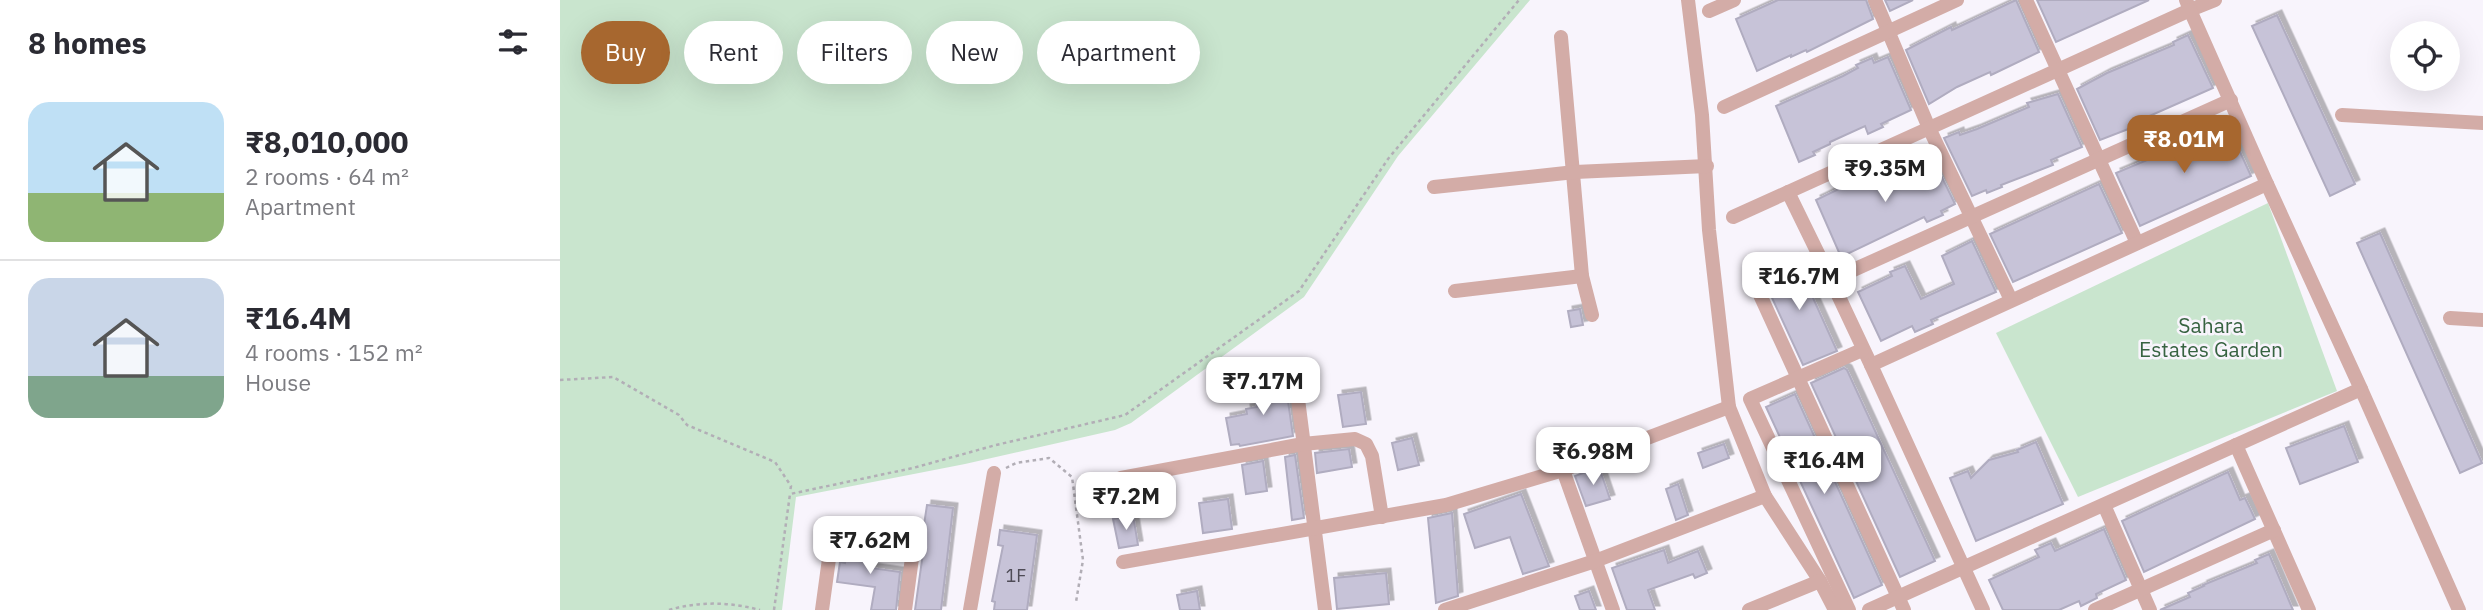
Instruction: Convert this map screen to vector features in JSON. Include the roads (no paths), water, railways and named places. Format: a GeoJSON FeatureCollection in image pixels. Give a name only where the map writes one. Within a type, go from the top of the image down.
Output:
{"type":"FeatureCollection","features":[{"type":"Feature","properties":{"kind":"street"},"geometry":{"type":"LineString","coordinates":[[1688,0],[1707,166],[1709,230],[1730,407],[1765,496],[1821,581],[1835,610]]}},
{"type":"Feature","properties":{"kind":"street"},"geometry":{"type":"LineString","coordinates":[[1709,11],[1734,0]]}},
{"type":"Feature","properties":{"kind":"street"},"geometry":{"type":"LineString","coordinates":[[1875,0],[1929,128],[2011,300]]}},
{"type":"Feature","properties":{"kind":"street"},"geometry":{"type":"LineString","coordinates":[[1724,107],[1956,0]]}},
{"type":"Feature","properties":{"kind":"street"},"geometry":{"type":"LineString","coordinates":[[2026,0],[2137,243]]}},
{"type":"Feature","properties":{"kind":"street"},"geometry":{"type":"LineString","coordinates":[[1733,217],[2056,69],[2188,5],[2215,0]]}},
{"type":"Feature","properties":{"kind":"street"},"geometry":{"type":"LineString","coordinates":[[2188,5],[2459,610]]}},
{"type":"Feature","properties":{"kind":"street"},"geometry":{"type":"LineString","coordinates":[[1561,37],[1582,276],[1592,315]]}},
{"type":"Feature","properties":{"kind":"street"},"geometry":{"type":"LineString","coordinates":[[1831,280],[2231,100]]}},
{"type":"Feature","properties":{"kind":"street"},"geometry":{"type":"LineString","coordinates":[[2342,115],[2483,123]]}},
{"type":"Feature","properties":{"kind":"street"},"geometry":{"type":"LineString","coordinates":[[1434,187],[1574,172],[1707,166]]}},
{"type":"Feature","properties":{"kind":"street"},"geometry":{"type":"LineString","coordinates":[[1871,365],[2267,184]]}},
{"type":"Feature","properties":{"kind":"street"},"geometry":{"type":"LineString","coordinates":[[1788,192],[1983,610]]}},
{"type":"Feature","properties":{"kind":"street"},"geometry":{"type":"LineString","coordinates":[[1750,273],[1901,604]]}},
{"type":"Feature","properties":{"kind":"street"},"geometry":{"type":"LineString","coordinates":[[1455,291],[1582,276]]}},
{"type":"Feature","properties":{"kind":"street"},"geometry":{"type":"LineString","coordinates":[[2450,318],[2483,320]]}},
{"type":"Feature","properties":{"kind":"street"},"geometry":{"type":"LineString","coordinates":[[1849,610],[1750,399],[1862,350]]}},
{"type":"Feature","properties":{"kind":"street"},"geometry":{"type":"LineString","coordinates":[[1294,368],[1325,610]]}},
{"type":"Feature","properties":{"kind":"street"},"geometry":{"type":"LineString","coordinates":[[1869,610],[1901,604],[1963,569],[2361,389]]}},
{"type":"Feature","properties":{"kind":"street"},"geometry":{"type":"LineString","coordinates":[[1123,562],[1446,505],[1563,470],[1730,407]]}},
{"type":"Feature","properties":{"kind":"street"},"geometry":{"type":"LineString","coordinates":[[1121,478],[1303,444],[1355,439],[1366,444],[1373,456],[1382,517]]}},
{"type":"Feature","properties":{"kind":"street"},"geometry":{"type":"LineString","coordinates":[[2236,445],[2309,610]]}},
{"type":"Feature","properties":{"kind":"street"},"geometry":{"type":"LineString","coordinates":[[1563,470],[1613,610]]}},
{"type":"Feature","properties":{"kind":"street"},"geometry":{"type":"LineString","coordinates":[[970,610],[994,473]]}},
{"type":"Feature","properties":{"kind":"street"},"geometry":{"type":"LineString","coordinates":[[1446,610],[1595,561],[1765,496]]}},
{"type":"Feature","properties":{"kind":"street"},"geometry":{"type":"LineString","coordinates":[[2104,505],[2150,610]]}},
{"type":"Feature","properties":{"kind":"street"},"geometry":{"type":"LineString","coordinates":[[2095,610],[2274,530]]}},
{"type":"Feature","properties":{"kind":"street"},"geometry":{"type":"LineString","coordinates":[[822,610],[832,537],[835,532],[843,531],[902,542],[908,546],[912,558],[905,610]]}},
{"type":"Feature","properties":{"kind":"street"},"geometry":{"type":"LineString","coordinates":[[1749,610],[1821,581]]}},
{"type":"Feature","properties":{"kind":"park label","name":"Sahara Estates Garden"},"geometry":{"type":"Point","coordinates":[2211,338]}}]}
